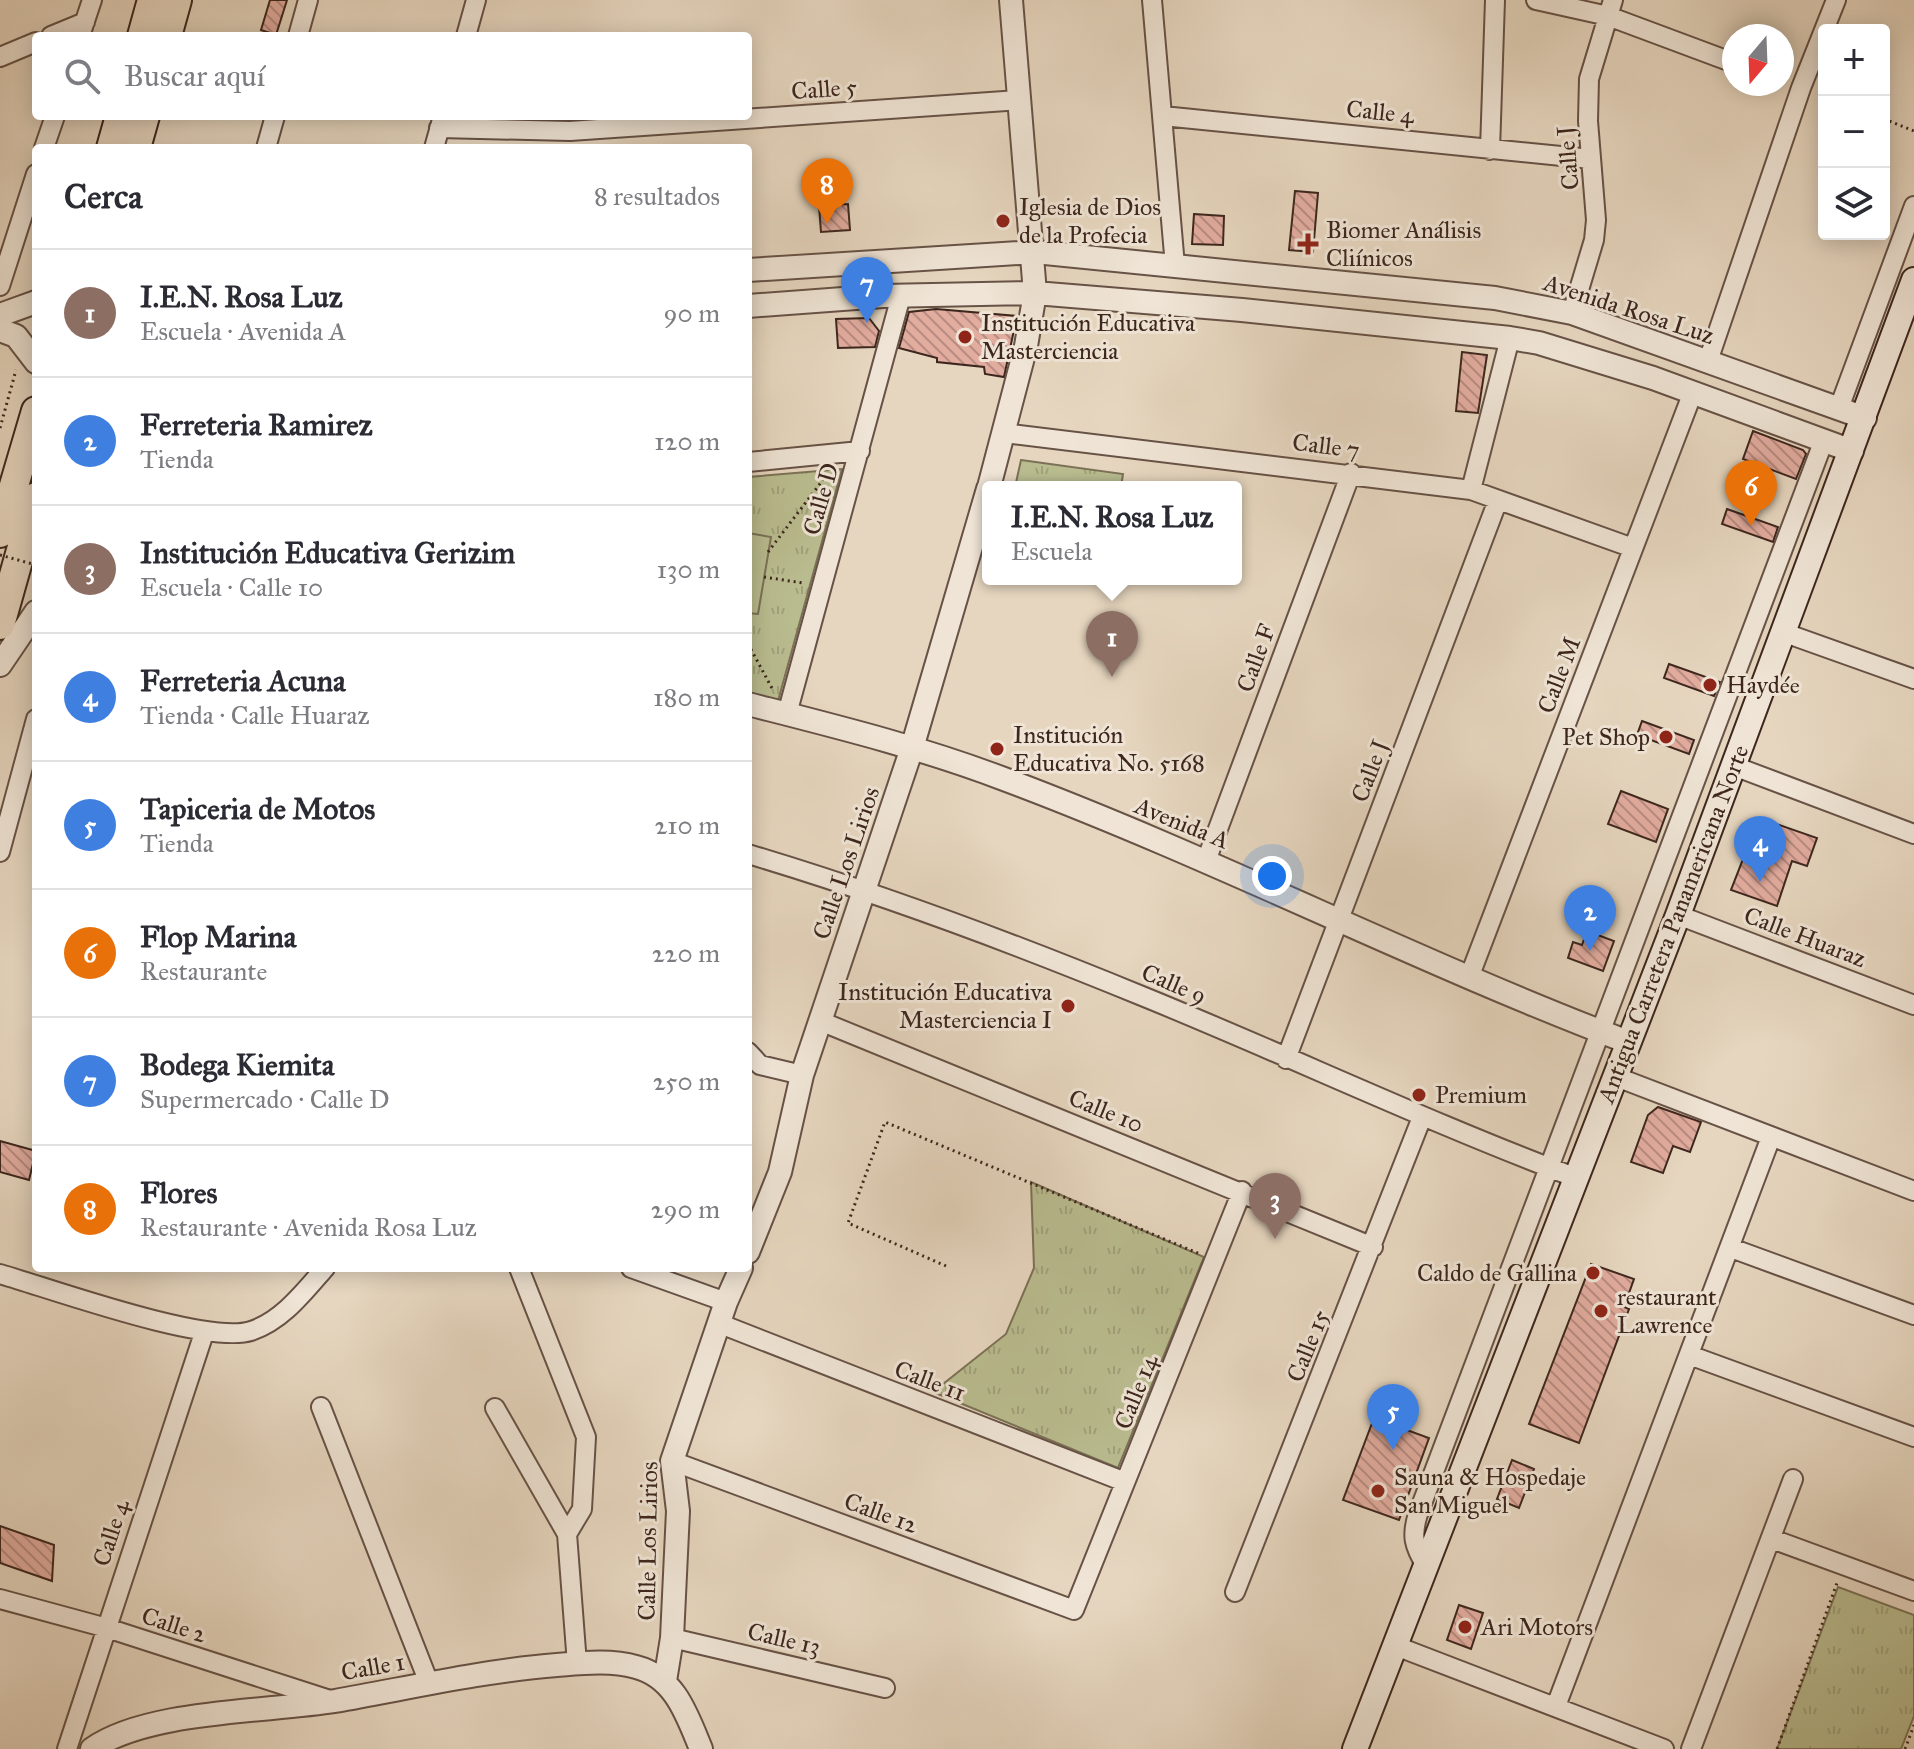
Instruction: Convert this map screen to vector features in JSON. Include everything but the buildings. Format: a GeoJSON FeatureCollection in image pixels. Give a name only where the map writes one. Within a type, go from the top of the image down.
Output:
{"type":"FeatureCollection","features":[{"type":"Feature","properties":{"kind":"highway"},"geometry":{"type":"LineString","coordinates":[[143,32],[152,0]]}},
{"type":"Feature","properties":{"kind":"highway"},"geometry":{"type":"LineString","coordinates":[[168,32],[177,0]]}},
{"type":"Feature","properties":{"kind":"highway"},"geometry":{"type":"LineString","coordinates":[[112,144],[119,120]]}},
{"type":"Feature","properties":{"kind":"highway"},"geometry":{"type":"LineString","coordinates":[[137,144],[144,120]]}},
{"type":"Feature","properties":{"kind":"highway"},"geometry":{"type":"LineString","coordinates":[[0,533],[32,425]]}},
{"type":"Feature","properties":{"kind":"highway"},"geometry":{"type":"LineString","coordinates":[[0,625],[32,511]]}},
{"type":"Feature","properties":{"kind":"main road","name":"Antigua Carretera Panamericana Norte"},"geometry":{"type":"LineString","coordinates":[[1355,1749],[1678,915],[1913,285]]}},
{"type":"Feature","properties":{"kind":"street"},"geometry":{"type":"LineString","coordinates":[[83,29],[92,0]]}},
{"type":"Feature","properties":{"kind":"street"},"geometry":{"type":"LineString","coordinates":[[299,32],[308,0]]}},
{"type":"Feature","properties":{"kind":"street"},"geometry":{"type":"LineString","coordinates":[[467,32],[476,0]]}},
{"type":"Feature","properties":{"kind":"street"},"geometry":{"type":"LineString","coordinates":[[1011,0],[1035,252]]}},
{"type":"Feature","properties":{"kind":"street"},"geometry":{"type":"LineString","coordinates":[[1152,0],[1175,266]]}},
{"type":"Feature","properties":{"kind":"street"},"geometry":{"type":"LineString","coordinates":[[1490,150],[1495,0]]}},
{"type":"Feature","properties":{"kind":"street"},"geometry":{"type":"LineString","coordinates":[[1536,0],[1610,8],[1722,58]]}},
{"type":"Feature","properties":{"kind":"street"},"geometry":{"type":"LineString","coordinates":[[1708,361],[1801,88],[1836,0]]}},
{"type":"Feature","properties":{"kind":"street","name":"Calle J"},"geometry":{"type":"LineString","coordinates":[[1572,313],[1594,240],[1589,79],[1610,8]]}},
{"type":"Feature","properties":{"kind":"street"},"geometry":{"type":"LineString","coordinates":[[0,57],[32,44]]}},
{"type":"Feature","properties":{"kind":"street"},"geometry":{"type":"LineString","coordinates":[[1794,85],[1801,88]]}},
{"type":"Feature","properties":{"kind":"street","name":"Calle 5"},"geometry":{"type":"LineString","coordinates":[[752,118],[1020,100]]}},
{"type":"Feature","properties":{"kind":"street","name":"Calle 4"},"geometry":{"type":"LineString","coordinates":[[1163,116],[1591,159]]}},
{"type":"Feature","properties":{"kind":"street"},"geometry":{"type":"LineString","coordinates":[[45,144],[54,120]]}},
{"type":"Feature","properties":{"kind":"street"},"geometry":{"type":"LineString","coordinates":[[267,144],[274,120]]}},
{"type":"Feature","properties":{"kind":"street","name":"Calle 5"},"geometry":{"type":"LineString","coordinates":[[441,122],[570,131],[730,120]]}},
{"type":"Feature","properties":{"kind":"street"},"geometry":{"type":"LineString","coordinates":[[435,144],[441,122]]}},
{"type":"Feature","properties":{"kind":"street"},"geometry":{"type":"LineString","coordinates":[[0,286],[32,186]]}},
{"type":"Feature","properties":{"kind":"street"},"geometry":{"type":"LineString","coordinates":[[1839,408],[1914,206]]}},
{"type":"Feature","properties":{"kind":"street","name":"Avenida Rosa Luz"},"geometry":{"type":"LineString","coordinates":[[752,270],[1035,252],[1495,298],[1572,313],[1865,418]]}},
{"type":"Feature","properties":{"kind":"street","name":"Calle Los Lirios"},"geometry":{"type":"LineString","coordinates":[[990,481],[1004,433],[1035,293],[1035,252]]}},
{"type":"Feature","properties":{"kind":"street"},"geometry":{"type":"LineString","coordinates":[[752,306],[901,296],[1035,293],[1242,310],[1510,338],[1539,343],[1693,392],[1852,451]]}},
{"type":"Feature","properties":{"kind":"street","name":"Calle D"},"geometry":{"type":"LineString","coordinates":[[787,714],[822,586],[852,452],[901,296]]}},
{"type":"Feature","properties":{"kind":"street"},"geometry":{"type":"LineString","coordinates":[[0,315],[32,303]]}},
{"type":"Feature","properties":{"kind":"street"},"geometry":{"type":"LineString","coordinates":[[0,330],[16,336],[27,361]]}},
{"type":"Feature","properties":{"kind":"street"},"geometry":{"type":"LineString","coordinates":[[1471,490],[1510,338]]}},
{"type":"Feature","properties":{"kind":"street","name":"Calle M"},"geometry":{"type":"LineString","coordinates":[[1470,975],[1693,392]]}},
{"type":"Feature","properties":{"kind":"street","name":"Calle 7"},"geometry":{"type":"LineString","coordinates":[[1004,433],[1471,490],[1633,548]]}},
{"type":"Feature","properties":{"kind":"street","name":"Antigua Carretera Panamericana Norte"},"geometry":{"type":"LineString","coordinates":[[1426,1566],[1415,1547],[1412,1532],[1824,440]]}},
{"type":"Feature","properties":{"kind":"street"},"geometry":{"type":"LineString","coordinates":[[752,462],[852,452]]}},
{"type":"Feature","properties":{"kind":"street","name":"Calle F"},"geometry":{"type":"LineString","coordinates":[[1206,861],[1351,473]]}},
{"type":"Feature","properties":{"kind":"street","name":"Calle J"},"geometry":{"type":"LineString","coordinates":[[1286,1059],[1498,500]]}},
{"type":"Feature","properties":{"kind":"street","name":"Calle Los Lirios"},"geometry":{"type":"LineString","coordinates":[[752,1242],[780,1172],[802,1075],[912,748],[982,509]]}},
{"type":"Feature","properties":{"kind":"street"},"geometry":{"type":"LineString","coordinates":[[0,665],[32,618]]}},
{"type":"Feature","properties":{"kind":"street"},"geometry":{"type":"LineString","coordinates":[[1785,633],[1914,679]]}},
{"type":"Feature","properties":{"kind":"street","name":"Avenida A"},"geometry":{"type":"LineString","coordinates":[[752,705],[912,748],[1002,778],[1206,861],[1628,1042]]}},
{"type":"Feature","properties":{"kind":"street"},"geometry":{"type":"LineString","coordinates":[[0,852],[32,734]]}},
{"type":"Feature","properties":{"kind":"street"},"geometry":{"type":"LineString","coordinates":[[1734,766],[1914,834]]}},
{"type":"Feature","properties":{"kind":"street","name":"Calle 9"},"geometry":{"type":"LineString","coordinates":[[752,855],[865,889],[1143,997],[1422,1117],[1574,1177]]}},
{"type":"Feature","properties":{"kind":"street","name":"Calle Huaraz"},"geometry":{"type":"LineString","coordinates":[[1678,915],[1914,1005]]}},
{"type":"Feature","properties":{"kind":"street","name":"Calle 10"},"geometry":{"type":"LineString","coordinates":[[820,1021],[1373,1247]]}},
{"type":"Feature","properties":{"kind":"street"},"geometry":{"type":"LineString","coordinates":[[752,1056],[760,1065],[802,1075]]}},
{"type":"Feature","properties":{"kind":"street"},"geometry":{"type":"LineString","coordinates":[[1614,1076],[1914,1191]]}},
{"type":"Feature","properties":{"kind":"street","name":"Calle 15"},"geometry":{"type":"LineString","coordinates":[[1235,1592],[1422,1117]]}},
{"type":"Feature","properties":{"kind":"street"},"geometry":{"type":"LineString","coordinates":[[1556,1706],[1692,1356],[1771,1137]]}},
{"type":"Feature","properties":{"kind":"street","name":"Calle 14"},"geometry":{"type":"LineString","coordinates":[[1074,1610],[1242,1191]]}},
{"type":"Feature","properties":{"kind":"street"},"geometry":{"type":"LineString","coordinates":[[1731,1248],[1914,1315]]}},
{"type":"Feature","properties":{"kind":"street"},"geometry":{"type":"LineString","coordinates":[[0,1274],[204,1333],[236,1335],[263,1326],[302,1295],[322,1272]]}},
{"type":"Feature","properties":{"kind":"street"},"geometry":{"type":"LineString","coordinates":[[521,1272],[586,1437],[582,1509],[567,1534]]}},
{"type":"Feature","properties":{"kind":"street","name":"Calle 11"},"geometry":{"type":"LineString","coordinates":[[639,1272],[722,1313],[1125,1482]]}},
{"type":"Feature","properties":{"kind":"street","name":"Calle Los Lirios"},"geometry":{"type":"LineString","coordinates":[[665,1681],[672,1638],[678,1511],[672,1461],[722,1313],[739,1272]]}},
{"type":"Feature","properties":{"kind":"street","name":"Calle 4"},"geometry":{"type":"LineString","coordinates":[[67,1749],[204,1333]]}},
{"type":"Feature","properties":{"kind":"street"},"geometry":{"type":"LineString","coordinates":[[1692,1356],[1914,1437]]}},
{"type":"Feature","properties":{"kind":"street"},"geometry":{"type":"LineString","coordinates":[[321,1407],[429,1683]]}},
{"type":"Feature","properties":{"kind":"street"},"geometry":{"type":"LineString","coordinates":[[495,1408],[567,1534],[577,1664]]}},
{"type":"Feature","properties":{"kind":"street","name":"Calle 12"},"geometry":{"type":"LineString","coordinates":[[672,1461],[1074,1610]]}},
{"type":"Feature","properties":{"kind":"street"},"geometry":{"type":"LineString","coordinates":[[1691,1749],[1793,1479]]}},
{"type":"Feature","properties":{"kind":"street"},"geometry":{"type":"LineString","coordinates":[[1772,1539],[1914,1591]]}},
{"type":"Feature","properties":{"kind":"street","name":"Calle 2"},"geometry":{"type":"LineString","coordinates":[[0,1599],[107,1628],[333,1701]]}},
{"type":"Feature","properties":{"kind":"street","name":"Calle 13"},"geometry":{"type":"LineString","coordinates":[[672,1638],[885,1688]]}},
{"type":"Feature","properties":{"kind":"street"},"geometry":{"type":"LineString","coordinates":[[1396,1646],[1664,1749]]}},
{"type":"Feature","properties":{"kind":"street","name":"Calle 1"},"geometry":{"type":"LineString","coordinates":[[92,1749],[156,1723],[333,1701],[516,1669],[577,1664],[635,1666],[665,1681]]}},
{"type":"Feature","properties":{"kind":"street"},"geometry":{"type":"LineString","coordinates":[[665,1681],[686,1714],[701,1749]]}},
{"type":"Feature","properties":{"kind":"path"},"geometry":{"type":"LineString","coordinates":[[1890,121],[1914,131]]}},
{"type":"Feature","properties":{"kind":"path"},"geometry":{"type":"LineString","coordinates":[[0,428],[27,361]]}},
{"type":"Feature","properties":{"kind":"path"},"geometry":{"type":"LineString","coordinates":[[768,552],[852,452]]}},
{"type":"Feature","properties":{"kind":"path"},"geometry":{"type":"LineString","coordinates":[[0,555],[32,564]]}},
{"type":"Feature","properties":{"kind":"path"},"geometry":{"type":"LineString","coordinates":[[764,577],[822,586]]}},
{"type":"Feature","properties":{"kind":"path"},"geometry":{"type":"LineString","coordinates":[[752,651],[787,714]]}},
{"type":"Feature","properties":{"kind":"path"},"geometry":{"type":"LineString","coordinates":[[946,1266],[848,1223],[885,1122],[1214,1260]]}},
{"type":"Feature","properties":{"kind":"path"},"geometry":{"type":"LineString","coordinates":[[1777,1749],[1844,1565]]}},
{"type":"Feature","properties":{"kind":"path"},"geometry":{"type":"LineString","coordinates":[[1905,1749],[1914,1725]]}},
{"type":"Feature","properties":{"kind":"green space"},"geometry":{"type":"Polygon","coordinates":[[[1021,460],[1123,474],[1122,481],[1016,481],[1021,460]]]}},
{"type":"Feature","properties":{"kind":"green space"},"geometry":{"type":"Polygon","coordinates":[[[842,469],[778,701],[752,695],[752,477],[842,469]]]}},
{"type":"Feature","properties":{"kind":"green space"},"geometry":{"type":"Polygon","coordinates":[[[752,534],[771,537],[758,614],[752,613],[752,534]]]}},
{"type":"Feature","properties":{"kind":"green space"},"geometry":{"type":"Polygon","coordinates":[[[1031,1182],[1204,1257],[1118,1468],[933,1392],[1006,1334],[1034,1268],[1031,1182]]]}},
{"type":"Feature","properties":{"kind":"green space"},"geometry":{"type":"Polygon","coordinates":[[[1838,1587],[1914,1615],[1914,1716],[1901,1749],[1777,1749],[1838,1587]]]}},
{"type":"Feature","properties":{"kind":"place","name":"Iglesia de Dios de la Profecia"},"geometry":{"type":"Point","coordinates":[1003,221]}},
{"type":"Feature","properties":{"kind":"place","name":"Flores"},"geometry":{"type":"Point","coordinates":[827,224]}},
{"type":"Feature","properties":{"kind":"place","name":"Biomer Análisis Cliínicos"},"geometry":{"type":"Point","coordinates":[1308,244]}},
{"type":"Feature","properties":{"kind":"place","name":"Bodega Kiemita"},"geometry":{"type":"Point","coordinates":[867,323]}},
{"type":"Feature","properties":{"kind":"place","name":"Institución Educativa Masterciencia"},"geometry":{"type":"Point","coordinates":[965,337]}},
{"type":"Feature","properties":{"kind":"place","name":"Flop Marina"},"geometry":{"type":"Point","coordinates":[1751,526]}},
{"type":"Feature","properties":{"kind":"place","name":"I.E.N. Rosa Luz"},"geometry":{"type":"Point","coordinates":[1112,677]}},
{"type":"Feature","properties":{"kind":"place","name":"Haydée"},"geometry":{"type":"Point","coordinates":[1710,685]}},
{"type":"Feature","properties":{"kind":"place","name":"Pet Shop"},"geometry":{"type":"Point","coordinates":[1666,737]}},
{"type":"Feature","properties":{"kind":"place","name":"Institución Educativa No. 5168"},"geometry":{"type":"Point","coordinates":[997,749]}},
{"type":"Feature","properties":{"kind":"place","name":"Ferreteria Acuna"},"geometry":{"type":"Point","coordinates":[1760,882]}},
{"type":"Feature","properties":{"kind":"place","name":"Ferreteria Ramirez"},"geometry":{"type":"Point","coordinates":[1590,951]}},
{"type":"Feature","properties":{"kind":"place","name":"Institución Educativa Masterciencia I"},"geometry":{"type":"Point","coordinates":[1068,1006]}},
{"type":"Feature","properties":{"kind":"place","name":"Premium"},"geometry":{"type":"Point","coordinates":[1419,1095]}},
{"type":"Feature","properties":{"kind":"place","name":"Institución Educativa Gerizim"},"geometry":{"type":"Point","coordinates":[1275,1239]}},
{"type":"Feature","properties":{"kind":"place","name":"Caldo de Gallina"},"geometry":{"type":"Point","coordinates":[1593,1273]}},
{"type":"Feature","properties":{"kind":"place","name":"restaurant Lawrence"},"geometry":{"type":"Point","coordinates":[1601,1311]}},
{"type":"Feature","properties":{"kind":"place","name":"Tapiceria de Motos"},"geometry":{"type":"Point","coordinates":[1393,1450]}},
{"type":"Feature","properties":{"kind":"place","name":"Sauna & Hospedaje San Miguel"},"geometry":{"type":"Point","coordinates":[1378,1491]}},
{"type":"Feature","properties":{"kind":"place","name":"Ari Motors"},"geometry":{"type":"Point","coordinates":[1465,1627]}}]}
